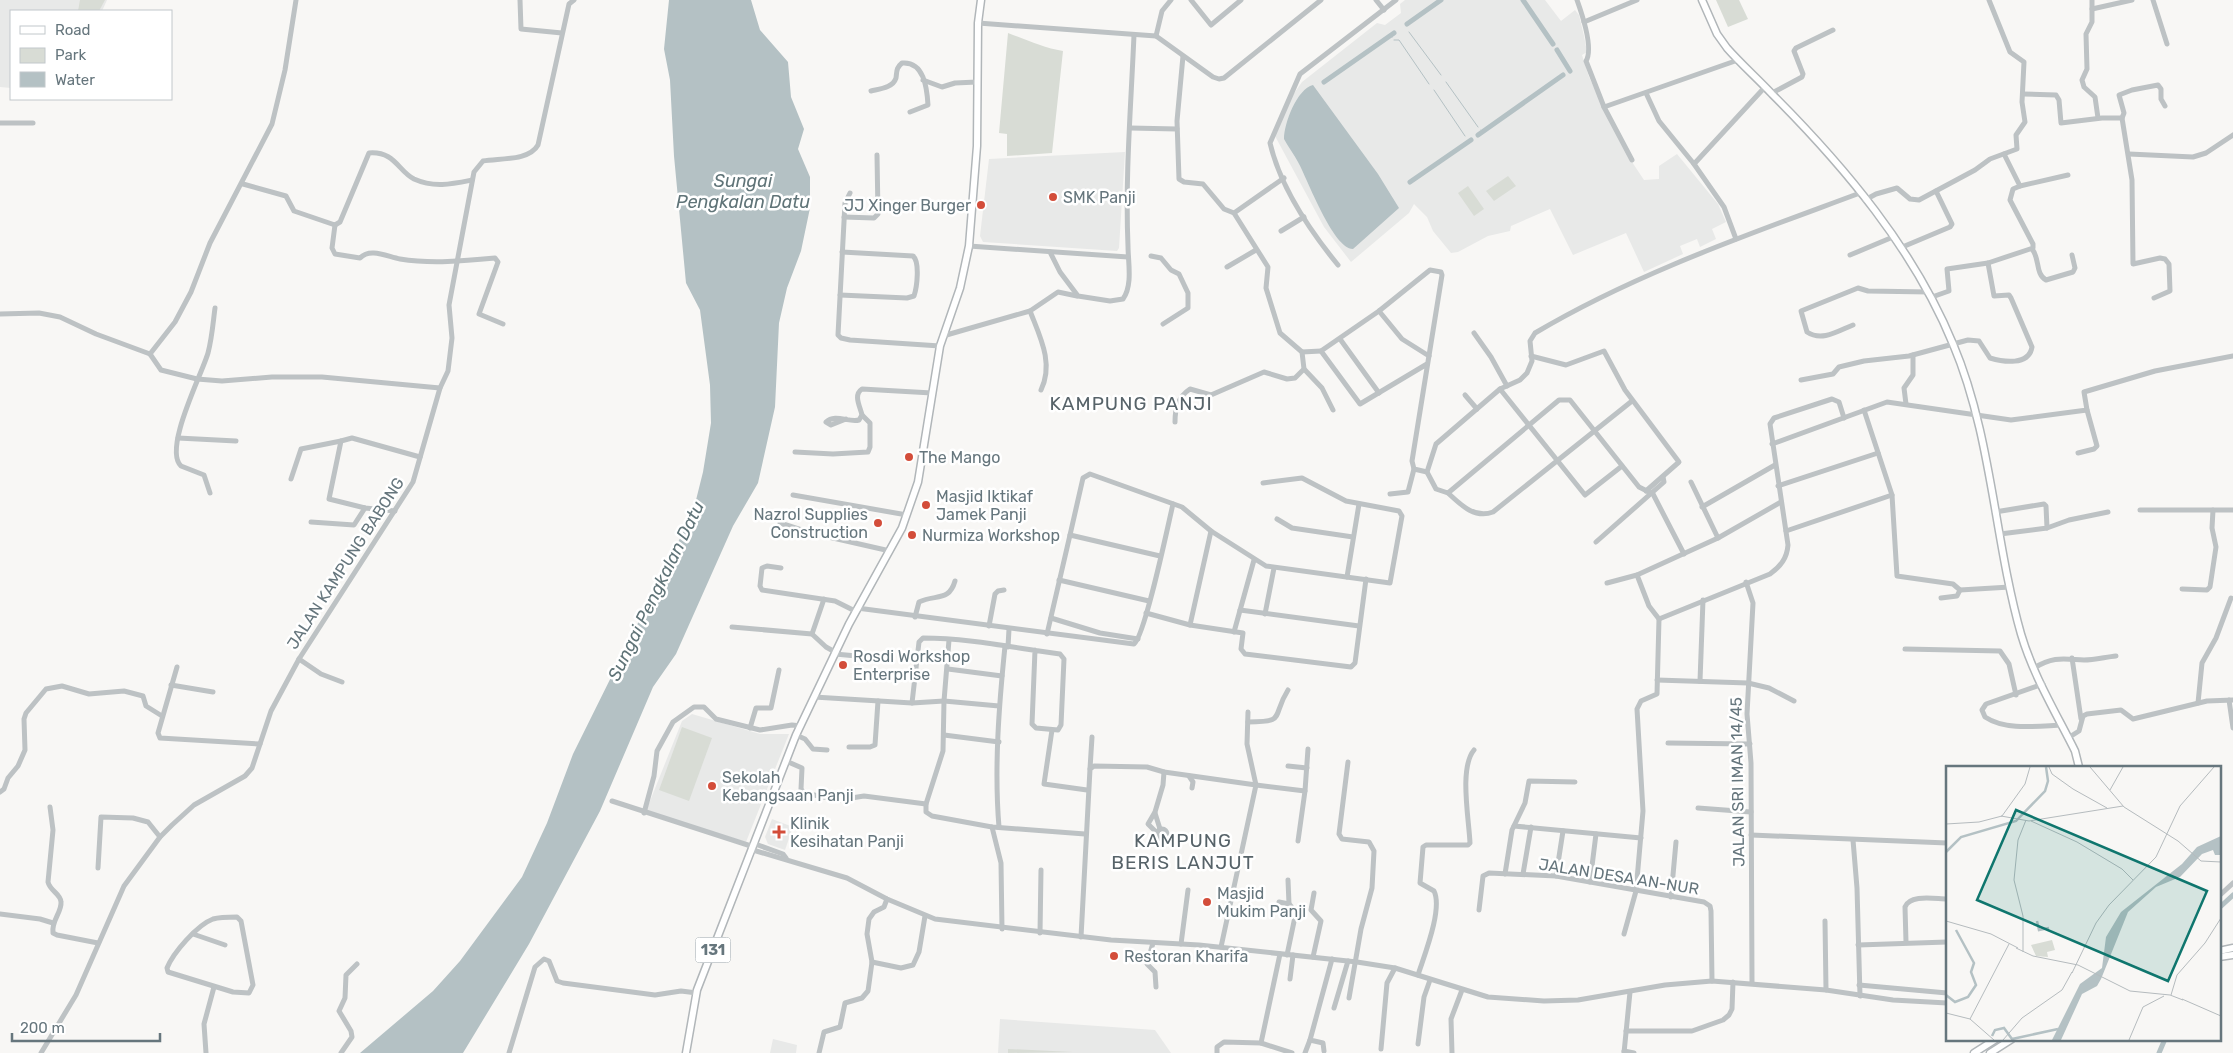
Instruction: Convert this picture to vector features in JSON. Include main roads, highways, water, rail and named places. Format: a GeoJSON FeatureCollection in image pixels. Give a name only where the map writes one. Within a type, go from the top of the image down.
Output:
{"type":"FeatureCollection","features":[{"type":"Feature","properties":{"kind":"main road","name":"131"},"geometry":{"type":"LineString","coordinates":[[686,1053],[697,993],[796,735],[856,610],[890,552],[907,515],[921,471],[940,346],[960,288],[969,246],[977,146],[976,82],[978,23],[981,0]]}},
{"type":"Feature","properties":{"kind":"main road"},"geometry":{"type":"LineString","coordinates":[[1702,0],[1717,34],[1738,60],[1772,93],[1860,193],[1893,237],[1930,294],[1953,342],[1976,415],[2021,633],[2034,668],[2068,738],[2079,766]]}},
{"type":"Feature","properties":{"kind":"main road"},"geometry":{"type":"LineString","coordinates":[[2220,951],[2233,948]]}},
{"type":"Feature","properties":{"kind":"main road"},"geometry":{"type":"LineString","coordinates":[[2220,957],[2233,955]]}},
{"type":"Feature","properties":{"kind":"main road"},"geometry":{"type":"LineString","coordinates":[[1974,1053],[1994,1040]]}},
{"type":"Feature","properties":{"kind":"main road"},"geometry":{"type":"LineString","coordinates":[[1992,1052],[2010,1040]]}},
{"type":"Feature","properties":{"kind":"water","name":"Sungai Pengkalan Datu"},"geometry":{"type":"Polygon","coordinates":[[[669,0],[751,0],[760,30],[788,62],[791,97],[804,129],[798,149],[810,177],[810,208],[801,251],[787,288],[779,323],[775,407],[758,483],[733,526],[676,654],[653,687],[600,811],[529,944],[463,1053],[360,1053],[433,991],[460,961],[522,877],[547,823],[573,754],[693,512],[703,472],[711,423],[710,385],[700,310],[686,283],[674,156],[670,80],[664,49],[669,0]]]}},
{"type":"Feature","properties":{"kind":"water"},"geometry":{"type":"Polygon","coordinates":[[[1313,85],[1378,174],[1399,208],[1353,249],[1345,246],[1329,226],[1298,162],[1284,139],[1286,124],[1292,108],[1302,93],[1313,85]]]}},
{"type":"Feature","properties":{"kind":"waterway"},"geometry":{"type":"LineString","coordinates":[[1407,24],[1441,0]]}},
{"type":"Feature","properties":{"kind":"waterway"},"geometry":{"type":"LineString","coordinates":[[1523,0],[1553,44]]}},
{"type":"Feature","properties":{"kind":"waterway"},"geometry":{"type":"LineString","coordinates":[[1409,32],[1441,75]]}},
{"type":"Feature","properties":{"kind":"waterway"},"geometry":{"type":"LineString","coordinates":[[1324,82],[1394,33]]}},
{"type":"Feature","properties":{"kind":"waterway"},"geometry":{"type":"LineString","coordinates":[[1394,40],[1399,40],[1429,84]]}},
{"type":"Feature","properties":{"kind":"waterway"},"geometry":{"type":"LineString","coordinates":[[1557,50],[1570,71]]}},
{"type":"Feature","properties":{"kind":"waterway"},"geometry":{"type":"LineString","coordinates":[[1478,135],[1563,75]]}},
{"type":"Feature","properties":{"kind":"waterway"},"geometry":{"type":"LineString","coordinates":[[1446,82],[1478,127]]}},
{"type":"Feature","properties":{"kind":"waterway"},"geometry":{"type":"LineString","coordinates":[[1434,90],[1465,136]]}},
{"type":"Feature","properties":{"kind":"waterway"},"geometry":{"type":"LineString","coordinates":[[1410,182],[1471,140]]}},
{"type":"Feature","properties":{"kind":"waterway"},"geometry":{"type":"LineString","coordinates":[[2220,907],[2233,895]]}},
{"type":"Feature","properties":{"kind":"waterway"},"geometry":{"type":"LineString","coordinates":[[2159,1053],[2165,1040]]}},
{"type":"Feature","properties":{"kind":"place","name":"SMK Panji"},"geometry":{"type":"Point","coordinates":[1053,197]}},
{"type":"Feature","properties":{"kind":"place","name":"JJ Xinger Burger"},"geometry":{"type":"Point","coordinates":[981,205]}},
{"type":"Feature","properties":{"kind":"place","name":"The Mango"},"geometry":{"type":"Point","coordinates":[909,457]}},
{"type":"Feature","properties":{"kind":"place","name":"Masjid Iktikaf Jamek Panji"},"geometry":{"type":"Point","coordinates":[926,505]}},
{"type":"Feature","properties":{"kind":"place","name":"Nazrol Supplies Construction"},"geometry":{"type":"Point","coordinates":[878,523]}},
{"type":"Feature","properties":{"kind":"place","name":"Nurmiza Workshop"},"geometry":{"type":"Point","coordinates":[912,535]}},
{"type":"Feature","properties":{"kind":"place","name":"Rosdi Workshop Enterprise"},"geometry":{"type":"Point","coordinates":[843,665]}},
{"type":"Feature","properties":{"kind":"place","name":"Sekolah Kebangsaan Panji"},"geometry":{"type":"Point","coordinates":[712,786]}},
{"type":"Feature","properties":{"kind":"place","name":"Klinik Kesihatan Panji"},"geometry":{"type":"Point","coordinates":[779,832]}},
{"type":"Feature","properties":{"kind":"place","name":"Masjid Mukim Panji"},"geometry":{"type":"Point","coordinates":[1207,902]}},
{"type":"Feature","properties":{"kind":"place","name":"Restoran Kharifa"},"geometry":{"type":"Point","coordinates":[1114,956]}},
{"type":"Feature","properties":{"kind":"district","name":"KAMPUNG PANJI"},"geometry":{"type":"Point","coordinates":[1131,403]}},
{"type":"Feature","properties":{"kind":"district","name":"KAMPUNG BERIS LANJUT"},"geometry":{"type":"Point","coordinates":[1183,851]}}]}
